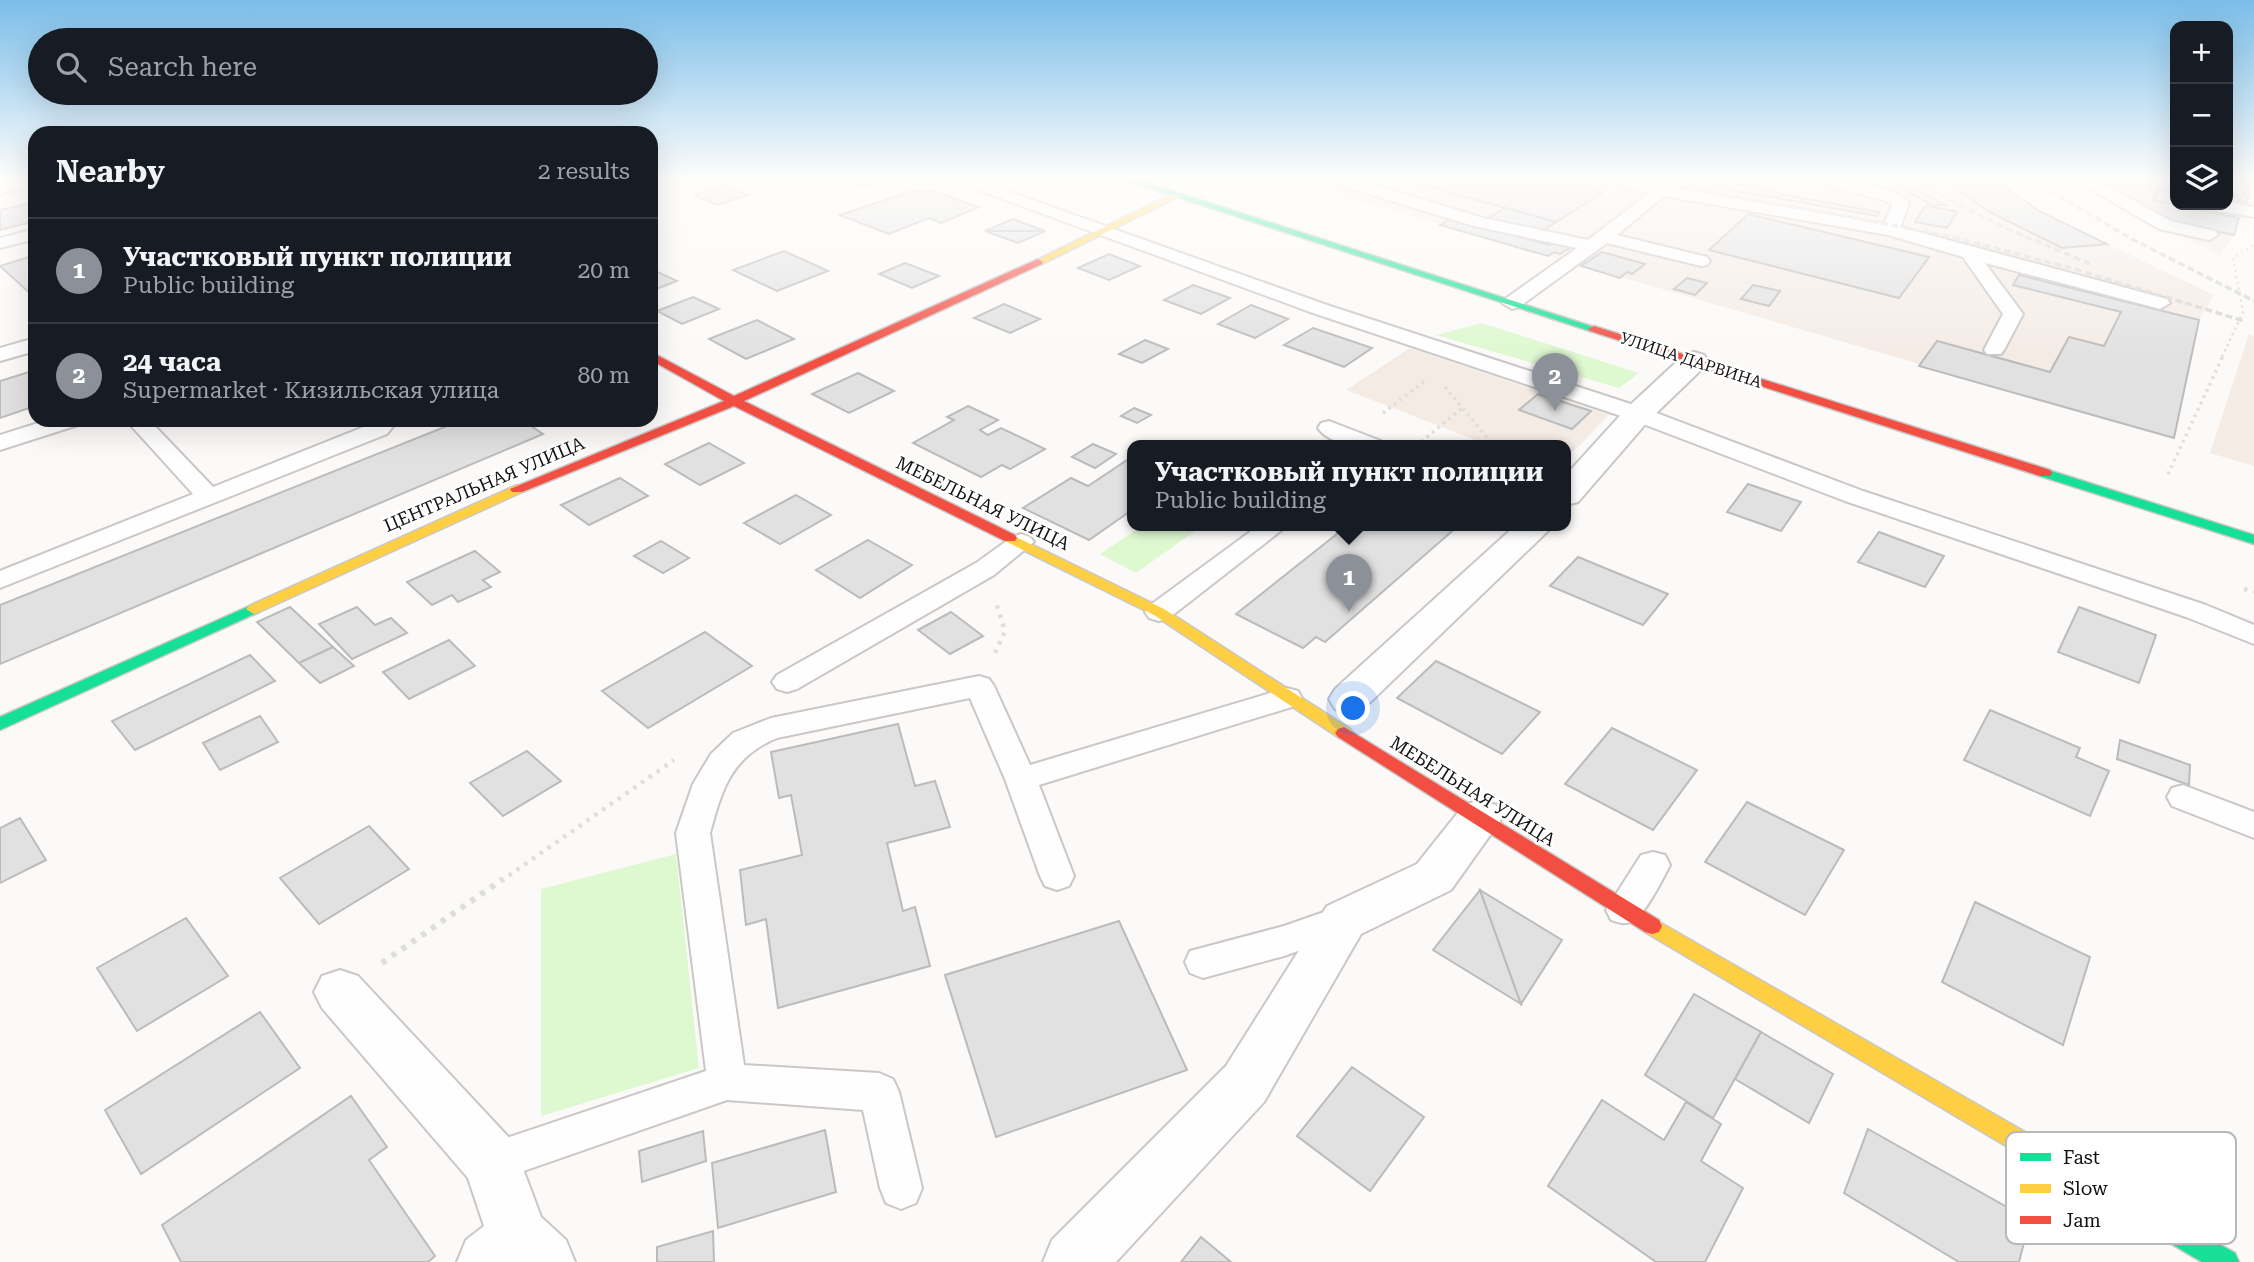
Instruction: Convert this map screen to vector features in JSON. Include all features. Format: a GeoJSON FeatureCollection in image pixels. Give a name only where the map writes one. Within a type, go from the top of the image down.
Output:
{"type":"FeatureCollection","features":[{"type":"Feature","properties":{"kind":"street","name":"ЦЕНТРАЛЬНАЯ УЛИЦА"},"geometry":{"type":"LineString","coordinates":[[0,723],[519,488],[734,401],[943,307],[1082,239]]}},
{"type":"Feature","properties":{"kind":"street","name":"УЛИЦА ДАРВИНА"},"geometry":{"type":"LineString","coordinates":[[1310,239],[2254,540]]}},
{"type":"Feature","properties":{"kind":"street","name":"МЕБЕЛЬНАЯ УЛИЦА"},"geometry":{"type":"LineString","coordinates":[[658,359],[734,401],[1159,612],[1287,698],[1624,910],[2006,1133]]}},
{"type":"Feature","properties":{"kind":"street"},"geometry":{"type":"LineString","coordinates":[[1571,489],[1638,414],[1694,361]]}},
{"type":"Feature","properties":{"kind":"street"},"geometry":{"type":"LineString","coordinates":[[1349,699],[1531,531]]}},
{"type":"Feature","properties":{"kind":"street"},"geometry":{"type":"LineString","coordinates":[[1074,1262],[1245,1084],[1343,920],[1434,877],[1480,817]]}},
{"type":"Feature","properties":{"kind":"street"},"geometry":{"type":"LineString","coordinates":[[340,992],[492,1162],[516,1254]]}},
{"type":"Feature","properties":{"kind":"street","name":"МЕБЕЛЬНАЯ УЛИЦА"},"geometry":{"type":"LineString","coordinates":[[2195,1244],[2226,1262]]}},
{"type":"Feature","properties":{"kind":"lane"},"geometry":{"type":"LineString","coordinates":[[1125,239],[1459,356],[1638,414],[1854,496],[2196,611],[2254,635]]}},
{"type":"Feature","properties":{"kind":"lane"},"geometry":{"type":"LineString","coordinates":[[1579,239],[1701,261]]}},
{"type":"Feature","properties":{"kind":"lane"},"geometry":{"type":"LineString","coordinates":[[1512,303],[1601,239]]}},
{"type":"Feature","properties":{"kind":"lane"},"geometry":{"type":"LineString","coordinates":[[1921,239],[2160,303]]}},
{"type":"Feature","properties":{"kind":"lane"},"geometry":{"type":"LineString","coordinates":[[1969,253],[2013,314],[1994,350]]}},
{"type":"Feature","properties":{"kind":"lane"},"geometry":{"type":"LineString","coordinates":[[0,355],[28,346]]}},
{"type":"Feature","properties":{"kind":"lane"},"geometry":{"type":"LineString","coordinates":[[0,443],[48,427]]}},
{"type":"Feature","properties":{"kind":"lane"},"geometry":{"type":"LineString","coordinates":[[144,427],[209,497]]}},
{"type":"Feature","properties":{"kind":"lane"},"geometry":{"type":"LineString","coordinates":[[0,580],[381,427]]}},
{"type":"Feature","properties":{"kind":"lane"},"geometry":{"type":"LineString","coordinates":[[1159,612],[1268,531]]}},
{"type":"Feature","properties":{"kind":"lane"},"geometry":{"type":"LineString","coordinates":[[787,682],[985,569],[1021,542]]}},
{"type":"Feature","properties":{"kind":"lane"},"geometry":{"type":"LineString","coordinates":[[727,1082],[693,833],[703,796],[723,762],[742,743],[771,729],[979,686],[1021,779],[1057,876]]}},
{"type":"Feature","properties":{"kind":"lane"},"geometry":{"type":"LineString","coordinates":[[1021,779],[1287,698]]}},
{"type":"Feature","properties":{"kind":"lane"},"geometry":{"type":"LineString","coordinates":[[2183,797],[2254,825]]}},
{"type":"Feature","properties":{"kind":"lane"},"geometry":{"type":"LineString","coordinates":[[1624,910],[1653,865]]}},
{"type":"Feature","properties":{"kind":"lane"},"geometry":{"type":"LineString","coordinates":[[1203,962],[1284,942],[1343,920]]}},
{"type":"Feature","properties":{"kind":"lane"},"geometry":{"type":"LineString","coordinates":[[492,1162],[727,1082],[879,1092],[901,1188]]}},
{"type":"Feature","properties":{"kind":"path"},"geometry":{"type":"LineString","coordinates":[[2166,477],[2243,312],[2233,258],[2254,245]]}},
{"type":"Feature","properties":{"kind":"path"},"geometry":{"type":"LineString","coordinates":[[1348,439],[1459,356]]}},
{"type":"Feature","properties":{"kind":"path"},"geometry":{"type":"LineString","coordinates":[[1435,373],[1489,440]]}},
{"type":"Feature","properties":{"kind":"path"},"geometry":{"type":"LineString","coordinates":[[1423,440],[1462,408]]}},
{"type":"Feature","properties":{"kind":"path"},"geometry":{"type":"LineString","coordinates":[[979,686],[1005,631],[985,569]]}},
{"type":"Feature","properties":{"kind":"path"},"geometry":{"type":"LineString","coordinates":[[340,992],[684,754]]}},
{"type":"Feature","properties":{"kind":"shaded area"},"geometry":{"type":"Polygon","coordinates":[[[1490,239],[2097,239],[2214,295],[2199,320],[2174,438],[1490,239]]]}},
{"type":"Feature","properties":{"kind":"shaded area"},"geometry":{"type":"Polygon","coordinates":[[[2188,239],[2231,239],[2220,255],[2188,239]]]}},
{"type":"Feature","properties":{"kind":"shaded area"},"geometry":{"type":"Polygon","coordinates":[[[2249,334],[2254,336],[2254,466],[2210,453],[2249,334]]]}},
{"type":"Feature","properties":{"kind":"shaded area"},"geometry":{"type":"Polygon","coordinates":[[[1410,348],[1609,415],[1571,454],[1571,440],[1475,440],[1346,390],[1410,348]]]}},
{"type":"Feature","properties":{"kind":"green space"},"geometry":{"type":"Polygon","coordinates":[[[1482,323],[1639,373],[1619,388],[1436,335],[1482,323]]]}},
{"type":"Feature","properties":{"kind":"green space"},"geometry":{"type":"Polygon","coordinates":[[[1134,531],[1195,531],[1136,573],[1100,554],[1134,531]]]}},
{"type":"Feature","properties":{"kind":"green space"},"geometry":{"type":"Polygon","coordinates":[[[676,854],[699,1068],[541,1116],[541,889],[676,854]]]}},
{"type":"Feature","properties":{"kind":"building"},"geometry":{"type":"Polygon","coordinates":[[[1007,239],[1027,239],[1018,243],[1007,239]]]}},
{"type":"Feature","properties":{"kind":"building"},"geometry":{"type":"Polygon","coordinates":[[[1488,239],[1527,239],[1571,247],[1560,254],[1554,252],[1548,256],[1488,239]]]}},
{"type":"Feature","properties":{"kind":"building"},"geometry":{"type":"Polygon","coordinates":[[[1721,239],[1853,239],[1929,257],[1899,298],[1709,250],[1721,239]]]}},
{"type":"Feature","properties":{"kind":"building"},"geometry":{"type":"Polygon","coordinates":[[[2044,239],[2096,239],[2107,244],[2062,248],[2044,239]]]}},
{"type":"Feature","properties":{"kind":"building"},"geometry":{"type":"Polygon","coordinates":[[[784,251],[828,271],[777,291],[733,270],[784,251]]]}},
{"type":"Feature","properties":{"kind":"building"},"geometry":{"type":"Polygon","coordinates":[[[1602,252],[1645,264],[1632,274],[1627,272],[1620,278],[1581,266],[1602,252]]]}},
{"type":"Feature","properties":{"kind":"building"},"geometry":{"type":"Polygon","coordinates":[[[1109,254],[1140,266],[1109,280],[1078,268],[1109,254]]]}},
{"type":"Feature","properties":{"kind":"building"},"geometry":{"type":"Polygon","coordinates":[[[28,257],[28,292],[0,266],[28,257]]]}},
{"type":"Feature","properties":{"kind":"building"},"geometry":{"type":"Polygon","coordinates":[[[905,263],[939,276],[912,288],[879,274],[905,263]]]}},
{"type":"Feature","properties":{"kind":"building"},"geometry":{"type":"Polygon","coordinates":[[[658,272],[677,281],[658,288],[658,272]]]}},
{"type":"Feature","properties":{"kind":"building"},"geometry":{"type":"Polygon","coordinates":[[[2019,275],[2199,320],[2174,438],[1919,366],[1937,341],[2050,372],[2069,337],[2104,346],[2121,312],[2013,285],[2019,275]]]}},
{"type":"Feature","properties":{"kind":"building"},"geometry":{"type":"Polygon","coordinates":[[[1687,278],[1707,283],[1695,295],[1674,289],[1687,278]]]}},
{"type":"Feature","properties":{"kind":"building"},"geometry":{"type":"Polygon","coordinates":[[[1193,285],[1230,298],[1201,314],[1164,300],[1193,285]]]}},
{"type":"Feature","properties":{"kind":"building"},"geometry":{"type":"Polygon","coordinates":[[[1753,285],[1780,291],[1769,306],[1741,299],[1753,285]]]}},
{"type":"Feature","properties":{"kind":"building"},"geometry":{"type":"Polygon","coordinates":[[[693,297],[719,309],[682,324],[658,311],[693,297]]]}},
{"type":"Feature","properties":{"kind":"building"},"geometry":{"type":"Polygon","coordinates":[[[1004,304],[1040,319],[1010,333],[974,318],[1004,304]]]}},
{"type":"Feature","properties":{"kind":"building"},"geometry":{"type":"Polygon","coordinates":[[[1251,305],[1288,319],[1255,338],[1218,324],[1251,305]]]}},
{"type":"Feature","properties":{"kind":"building"},"geometry":{"type":"Polygon","coordinates":[[[757,320],[794,339],[746,359],[709,339],[757,320]]]}},
{"type":"Feature","properties":{"kind":"building"},"geometry":{"type":"Polygon","coordinates":[[[1313,328],[1372,348],[1344,367],[1284,345],[1313,328]]]}},
{"type":"Feature","properties":{"kind":"building"},"geometry":{"type":"Polygon","coordinates":[[[1145,340],[1168,349],[1142,363],[1119,354],[1145,340]]]}},
{"type":"Feature","properties":{"kind":"building"},"geometry":{"type":"Polygon","coordinates":[[[28,372],[28,408],[0,418],[0,381],[28,372]]]}},
{"type":"Feature","properties":{"kind":"building"},"geometry":{"type":"Polygon","coordinates":[[[858,373],[894,391],[849,413],[812,394],[858,373]]]}},
{"type":"Feature","properties":{"kind":"building"},"geometry":{"type":"Polygon","coordinates":[[[1538,394],[1591,411],[1572,429],[1519,410],[1538,394]]]}},
{"type":"Feature","properties":{"kind":"building"},"geometry":{"type":"Polygon","coordinates":[[[968,406],[998,420],[980,430],[988,435],[1001,428],[1045,449],[1010,469],[1002,465],[981,477],[913,443],[954,420],[947,417],[968,406]]]}},
{"type":"Feature","properties":{"kind":"building"},"geometry":{"type":"Polygon","coordinates":[[[1134,408],[1151,415],[1137,423],[1121,416],[1134,408]]]}},
{"type":"Feature","properties":{"kind":"building"},"geometry":{"type":"Polygon","coordinates":[[[445,427],[532,427],[543,434],[0,664],[0,605],[445,427]]]}},
{"type":"Feature","properties":{"kind":"building"},"geometry":{"type":"Polygon","coordinates":[[[709,443],[744,463],[700,485],[665,464],[709,443]]]}},
{"type":"Feature","properties":{"kind":"building"},"geometry":{"type":"Polygon","coordinates":[[[1093,444],[1116,454],[1095,468],[1072,457],[1093,444]]]}},
{"type":"Feature","properties":{"kind":"building"},"geometry":{"type":"Polygon","coordinates":[[[1127,460],[1127,513],[1089,540],[1023,508],[1071,478],[1088,486],[1127,460]]]}},
{"type":"Feature","properties":{"kind":"building"},"geometry":{"type":"Polygon","coordinates":[[[620,478],[648,496],[589,525],[561,505],[620,478]]]}},
{"type":"Feature","properties":{"kind":"building"},"geometry":{"type":"Polygon","coordinates":[[[1748,484],[1801,502],[1781,531],[1727,512],[1748,484]]]}},
{"type":"Feature","properties":{"kind":"building"},"geometry":{"type":"Polygon","coordinates":[[[796,495],[831,515],[780,544],[744,523],[796,495]]]}},
{"type":"Feature","properties":{"kind":"building"},"geometry":{"type":"Polygon","coordinates":[[[1341,531],[1452,531],[1325,642],[1316,637],[1303,648],[1236,614],[1341,531]]]}},
{"type":"Feature","properties":{"kind":"building"},"geometry":{"type":"Polygon","coordinates":[[[1879,532],[1944,556],[1925,587],[1858,562],[1879,532]]]}},
{"type":"Feature","properties":{"kind":"building"},"geometry":{"type":"Polygon","coordinates":[[[868,540],[912,565],[860,598],[816,570],[868,540]]]}},
{"type":"Feature","properties":{"kind":"building"},"geometry":{"type":"Polygon","coordinates":[[[661,541],[689,558],[663,573],[634,556],[661,541]]]}},
{"type":"Feature","properties":{"kind":"building"},"geometry":{"type":"Polygon","coordinates":[[[475,551],[500,572],[483,580],[491,587],[458,602],[452,595],[432,605],[407,582],[475,551]]]}},
{"type":"Feature","properties":{"kind":"building"},"geometry":{"type":"Polygon","coordinates":[[[1578,557],[1668,594],[1643,625],[1550,586],[1578,557]]]}},
{"type":"Feature","properties":{"kind":"building"},"geometry":{"type":"Polygon","coordinates":[[[290,607],[333,647],[299,663],[257,622],[290,607]]]}},
{"type":"Feature","properties":{"kind":"building"},"geometry":{"type":"Polygon","coordinates":[[[357,607],[375,625],[391,618],[407,633],[352,659],[319,624],[357,607]]]}},
{"type":"Feature","properties":{"kind":"building"},"geometry":{"type":"Polygon","coordinates":[[[2079,607],[2156,635],[2139,683],[2058,652],[2079,607]]]}},
{"type":"Feature","properties":{"kind":"building"},"geometry":{"type":"Polygon","coordinates":[[[951,612],[983,636],[950,654],[918,630],[951,612]]]}},
{"type":"Feature","properties":{"kind":"building"},"geometry":{"type":"Polygon","coordinates":[[[705,632],[752,666],[648,728],[602,691],[705,632]]]}},
{"type":"Feature","properties":{"kind":"building"},"geometry":{"type":"Polygon","coordinates":[[[449,640],[475,666],[409,699],[383,672],[449,640]]]}},
{"type":"Feature","properties":{"kind":"building"},"geometry":{"type":"Polygon","coordinates":[[[333,647],[354,666],[320,683],[299,663],[333,647]]]}},
{"type":"Feature","properties":{"kind":"building"},"geometry":{"type":"Polygon","coordinates":[[[250,655],[275,681],[135,750],[112,721],[250,655]]]}},
{"type":"Feature","properties":{"kind":"building"},"geometry":{"type":"Polygon","coordinates":[[[1436,661],[1540,712],[1502,754],[1397,698],[1436,661]]]}},
{"type":"Feature","properties":{"kind":"building"},"geometry":{"type":"Polygon","coordinates":[[[1990,710],[2080,748],[2076,757],[2109,771],[2090,816],[1964,760],[1990,710]]]}},
{"type":"Feature","properties":{"kind":"building"},"geometry":{"type":"Polygon","coordinates":[[[260,716],[278,742],[220,770],[203,743],[260,716]]]}},
{"type":"Feature","properties":{"kind":"building"},"geometry":{"type":"Polygon","coordinates":[[[898,724],[915,786],[935,781],[950,827],[887,843],[903,911],[915,907],[930,966],[778,1008],[766,919],[746,925],[740,870],[802,855],[791,795],[779,798],[771,752],[898,724]]]}},
{"type":"Feature","properties":{"kind":"building"},"geometry":{"type":"Polygon","coordinates":[[[1612,728],[1697,770],[1653,830],[1565,784],[1612,728]]]}},
{"type":"Feature","properties":{"kind":"building"},"geometry":{"type":"Polygon","coordinates":[[[2120,740],[2190,765],[2189,785],[2117,759],[2120,740]]]}},
{"type":"Feature","properties":{"kind":"building"},"geometry":{"type":"Polygon","coordinates":[[[527,751],[561,781],[503,816],[470,783],[527,751]]]}},
{"type":"Feature","properties":{"kind":"building"},"geometry":{"type":"Polygon","coordinates":[[[1747,802],[1844,850],[1805,915],[1705,862],[1747,802]]]}},
{"type":"Feature","properties":{"kind":"building"},"geometry":{"type":"Polygon","coordinates":[[[20,818],[46,860],[0,883],[0,828],[20,818]]]}},
{"type":"Feature","properties":{"kind":"building"},"geometry":{"type":"Polygon","coordinates":[[[369,826],[409,869],[319,924],[280,878],[369,826]]]}},
{"type":"Feature","properties":{"kind":"building"},"geometry":{"type":"Polygon","coordinates":[[[1480,890],[1521,1004],[1433,950],[1480,890]]]}},
{"type":"Feature","properties":{"kind":"building"},"geometry":{"type":"Polygon","coordinates":[[[1480,890],[1562,940],[1521,1004],[1480,890]]]}},
{"type":"Feature","properties":{"kind":"building"},"geometry":{"type":"Polygon","coordinates":[[[1975,902],[2090,957],[2063,1045],[1942,982],[1975,902]]]}},
{"type":"Feature","properties":{"kind":"building"},"geometry":{"type":"Polygon","coordinates":[[[186,918],[228,976],[137,1031],[97,968],[186,918]]]}},
{"type":"Feature","properties":{"kind":"building"},"geometry":{"type":"Polygon","coordinates":[[[1119,921],[1187,1070],[996,1137],[945,975],[1119,921]]]}},
{"type":"Feature","properties":{"kind":"building"},"geometry":{"type":"Polygon","coordinates":[[[1694,994],[1761,1032],[1713,1118],[1645,1075],[1694,994]]]}},
{"type":"Feature","properties":{"kind":"building"},"geometry":{"type":"Polygon","coordinates":[[[260,1012],[300,1068],[141,1174],[105,1110],[260,1012]]]}},
{"type":"Feature","properties":{"kind":"building"},"geometry":{"type":"Polygon","coordinates":[[[1761,1032],[1833,1074],[1809,1123],[1735,1079],[1761,1032]]]}},
{"type":"Feature","properties":{"kind":"building"},"geometry":{"type":"Polygon","coordinates":[[[1352,1067],[1424,1117],[1370,1191],[1297,1136],[1352,1067]]]}},
{"type":"Feature","properties":{"kind":"building"},"geometry":{"type":"Polygon","coordinates":[[[351,1096],[387,1147],[369,1160],[435,1256],[428,1262],[181,1262],[162,1225],[351,1096]]]}},
{"type":"Feature","properties":{"kind":"building"},"geometry":{"type":"Polygon","coordinates":[[[1602,1100],[1664,1140],[1686,1102],[1721,1124],[1701,1161],[1743,1188],[1705,1262],[1656,1262],[1548,1186],[1602,1100]]]}},
{"type":"Feature","properties":{"kind":"building"},"geometry":{"type":"Polygon","coordinates":[[[1868,1129],[2006,1207],[2006,1244],[2024,1244],[2019,1262],[1959,1262],[1844,1193],[1868,1129]]]}},
{"type":"Feature","properties":{"kind":"building"},"geometry":{"type":"Polygon","coordinates":[[[825,1130],[836,1192],[718,1228],[712,1163],[825,1130]]]}},
{"type":"Feature","properties":{"kind":"building"},"geometry":{"type":"Polygon","coordinates":[[[703,1131],[706,1161],[642,1182],[639,1151],[703,1131]]]}},
{"type":"Feature","properties":{"kind":"building"},"geometry":{"type":"Polygon","coordinates":[[[713,1231],[714,1262],[657,1262],[657,1247],[713,1231]]]}},
{"type":"Feature","properties":{"kind":"building"},"geometry":{"type":"Polygon","coordinates":[[[1201,1237],[1231,1262],[1181,1262],[1201,1237]]]}},
{"type":"Feature","properties":{"kind":"railway"},"geometry":{"type":"LineString","coordinates":[[1960,239],[2074,269],[2244,321]]}},
{"type":"Feature","properties":{"kind":"railway"},"geometry":{"type":"LineString","coordinates":[[2031,239],[2090,264]]}},
{"type":"Feature","properties":{"kind":"railway"},"geometry":{"type":"LineString","coordinates":[[2132,239],[2254,301]]}},
{"type":"Feature","properties":{"kind":"traffic: fast"},"geometry":{"type":"LineString","coordinates":[[1312,239],[1594,329]]}},
{"type":"Feature","properties":{"kind":"traffic: fast"},"geometry":{"type":"LineString","coordinates":[[2045,473],[2254,540]]}},
{"type":"Feature","properties":{"kind":"traffic: fast"},"geometry":{"type":"LineString","coordinates":[[0,724],[254,609]]}},
{"type":"Feature","properties":{"kind":"traffic: fast"},"geometry":{"type":"LineString","coordinates":[[2195,1244],[2226,1262]]}},
{"type":"Feature","properties":{"kind":"traffic: slow"},"geometry":{"type":"LineString","coordinates":[[1038,262],[1086,239]]}},
{"type":"Feature","properties":{"kind":"traffic: slow"},"geometry":{"type":"LineString","coordinates":[[254,609],[517,489]]}},
{"type":"Feature","properties":{"kind":"traffic: slow"},"geometry":{"type":"LineString","coordinates":[[1010,538],[1159,612],[1344,733]]}},
{"type":"Feature","properties":{"kind":"traffic: slow"},"geometry":{"type":"LineString","coordinates":[[1652,926],[2006,1133]]}},
{"type":"Feature","properties":{"kind":"traffic: jam"},"geometry":{"type":"LineString","coordinates":[[517,489],[734,401],[1038,262]]}},
{"type":"Feature","properties":{"kind":"traffic: jam"},"geometry":{"type":"LineString","coordinates":[[1594,329],[2045,473]]}},
{"type":"Feature","properties":{"kind":"traffic: jam"},"geometry":{"type":"LineString","coordinates":[[658,359],[734,401],[1010,538]]}},
{"type":"Feature","properties":{"kind":"traffic: jam"},"geometry":{"type":"LineString","coordinates":[[1344,733],[1652,926]]}},
{"type":"Feature","properties":{"kind":"place","name":"24 часа"},"geometry":{"type":"Point","coordinates":[1555,411]}},
{"type":"Feature","properties":{"kind":"place","name":"Участковый пункт полиции"},"geometry":{"type":"Point","coordinates":[1349,612]}}]}
